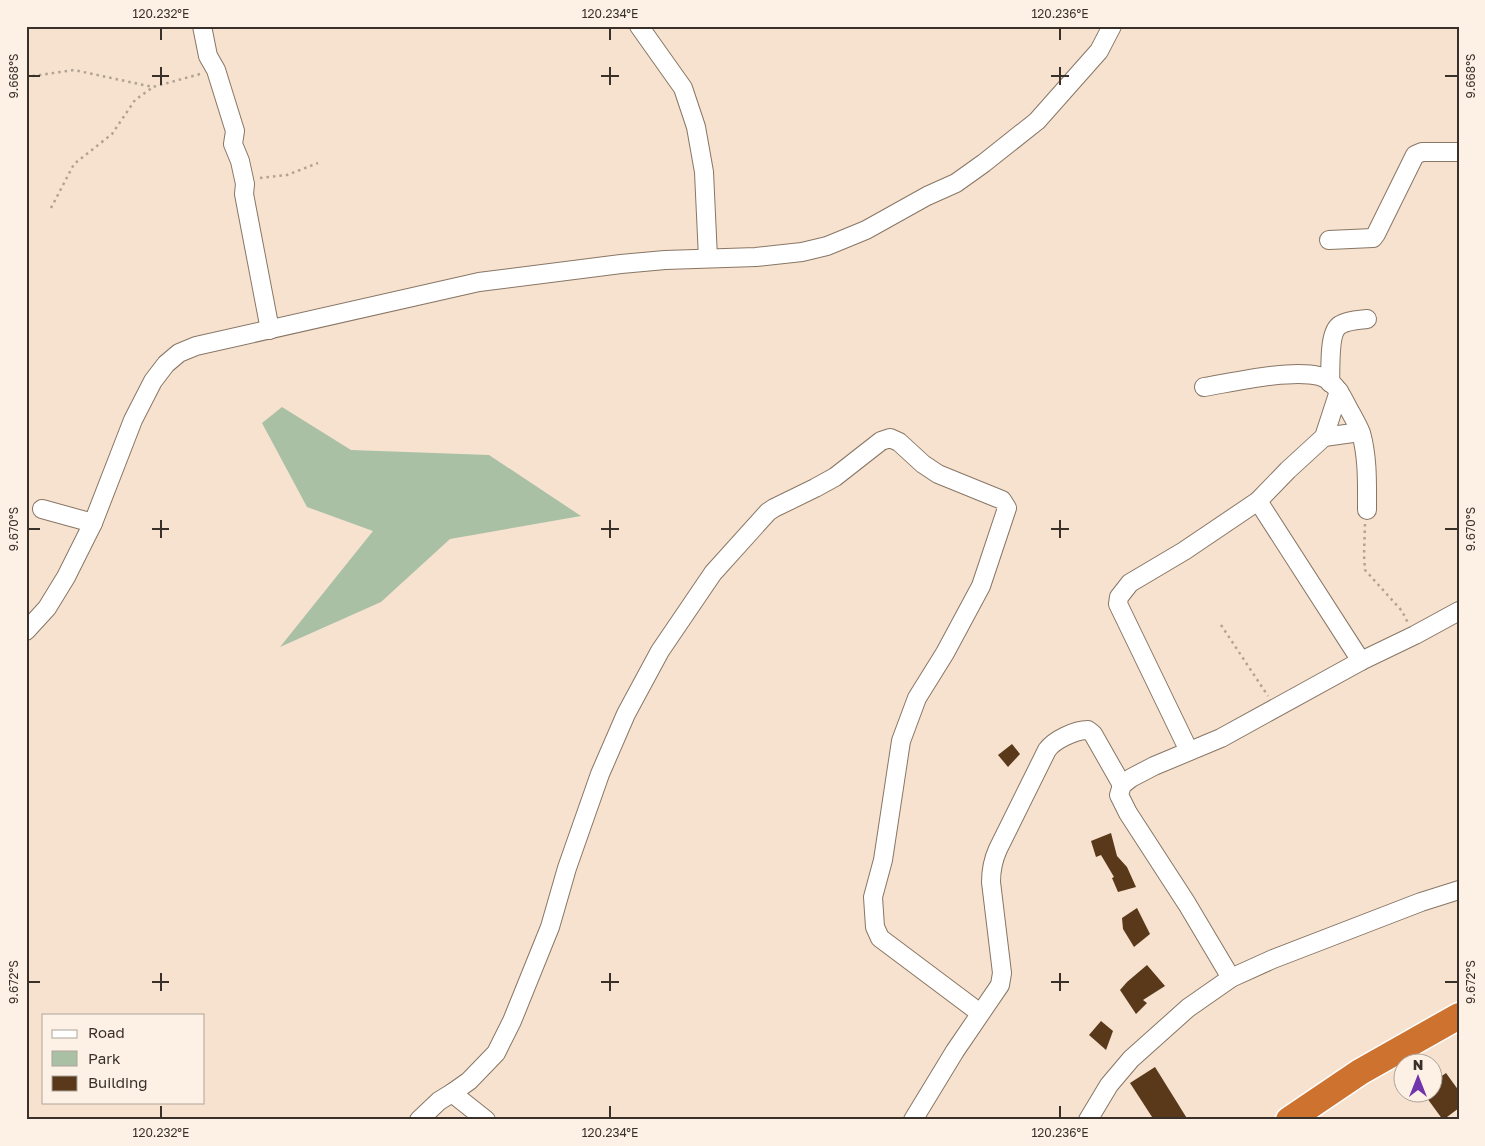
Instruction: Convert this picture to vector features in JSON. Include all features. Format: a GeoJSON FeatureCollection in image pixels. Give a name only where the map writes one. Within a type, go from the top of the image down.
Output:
{"type":"FeatureCollection","features":[{"type":"Feature","properties":{"kind":"highway"},"geometry":{"type":"LineString","coordinates":[[1289,1120],[1360,1072],[1459,1016]]}},
{"type":"Feature","properties":{"kind":"street"},"geometry":{"type":"LineString","coordinates":[[202,26],[208,56],[216,70],[235,131],[233,144],[240,161],[245,184],[244,194],[270,330]]}},
{"type":"Feature","properties":{"kind":"street"},"geometry":{"type":"LineString","coordinates":[[640,26],[683,88],[696,127],[704,172],[708,258]]}},
{"type":"Feature","properties":{"kind":"street"},"geometry":{"type":"LineString","coordinates":[[26,631],[47,608],[66,577],[93,523],[132,420],[153,381],[166,364],[179,352],[196,346],[479,282],[621,264],[756,257],[802,252],[827,246],[866,230],[927,196],[956,183],[984,163],[1037,120],[1099,51],[1112,26]]}},
{"type":"Feature","properties":{"kind":"street"},"geometry":{"type":"LineString","coordinates":[[1329,240],[1373,238],[1415,155],[1422,152],[1459,152]]}},
{"type":"Feature","properties":{"kind":"street"},"geometry":{"type":"LineString","coordinates":[[1324,438],[1335,387],[1333,332],[1339,325],[1350,321],[1367,320]]}},
{"type":"Feature","properties":{"kind":"street"},"geometry":{"type":"LineString","coordinates":[[1204,387],[1278,376],[1304,374],[1321,376],[1335,387],[1360,432],[1367,472],[1367,510]]}},
{"type":"Feature","properties":{"kind":"street"},"geometry":{"type":"LineString","coordinates":[[1189,751],[1118,604],[1119,596],[1130,583],[1258,501],[1288,470],[1324,438],[1360,432]]}},
{"type":"Feature","properties":{"kind":"street"},"geometry":{"type":"LineString","coordinates":[[419,1120],[427,1110],[484,1067],[496,1053],[512,1021],[550,927],[567,868],[600,774],[626,714],[666,643],[719,565],[768,512],[835,477],[881,441],[890,438],[899,442],[923,464],[938,474],[1002,500],[1007,508],[981,586],[945,653],[910,712],[900,748],[883,860],[872,897],[875,927],[880,938],[980,1013]]}},
{"type":"Feature","properties":{"kind":"street"},"geometry":{"type":"LineString","coordinates":[[1258,501],[1362,661]]}},
{"type":"Feature","properties":{"kind":"street"},"geometry":{"type":"LineString","coordinates":[[42,509],[93,523]]}},
{"type":"Feature","properties":{"kind":"street"},"geometry":{"type":"LineString","coordinates":[[1231,978],[1187,904],[1128,813],[1119,795],[1122,786],[1131,778],[1154,766],[1221,738],[1362,661],[1459,611]]}},
{"type":"Feature","properties":{"kind":"street"},"geometry":{"type":"LineString","coordinates":[[914,1120],[980,1013],[1000,985],[1001,979],[991,882],[994,860],[1047,750],[1053,743],[1088,730],[1093,734],[1122,786]]}},
{"type":"Feature","properties":{"kind":"street"},"geometry":{"type":"LineString","coordinates":[[1088,1120],[1109,1085],[1131,1059],[1188,1008],[1231,978],[1273,959],[1421,902],[1459,890]]}},
{"type":"Feature","properties":{"kind":"street"},"geometry":{"type":"LineString","coordinates":[[452,1093],[486,1120]]}},
{"type":"Feature","properties":{"kind":"path"},"geometry":{"type":"LineString","coordinates":[[26,77],[74,70],[153,86]]}},
{"type":"Feature","properties":{"kind":"path"},"geometry":{"type":"LineString","coordinates":[[51,208],[74,164],[112,134],[135,100],[153,86],[216,70]]}},
{"type":"Feature","properties":{"kind":"path"},"geometry":{"type":"LineString","coordinates":[[245,184],[257,178],[287,175],[318,163]]}},
{"type":"Feature","properties":{"kind":"path"},"geometry":{"type":"LineString","coordinates":[[1367,510],[1364,555],[1366,570],[1402,611],[1415,635]]}},
{"type":"Feature","properties":{"kind":"path"},"geometry":{"type":"LineString","coordinates":[[1221,625],[1276,707]]}},
{"type":"Feature","properties":{"kind":"green space"},"geometry":{"type":"Polygon","coordinates":[[[282,407],[351,450],[489,455],[581,516],[450,539],[381,602],[280,647],[373,531],[307,507],[262,423],[282,407]]]}},
{"type":"Feature","properties":{"kind":"building"},"geometry":{"type":"Polygon","coordinates":[[[1012,744],[1020,754],[1008,767],[998,755],[1012,744]]]}},
{"type":"Feature","properties":{"kind":"building"},"geometry":{"type":"Polygon","coordinates":[[[1111,833],[1117,856],[1127,867],[1136,887],[1118,892],[1112,878],[1114,877],[1101,855],[1096,857],[1091,841],[1111,833]]]}},
{"type":"Feature","properties":{"kind":"building"},"geometry":{"type":"Polygon","coordinates":[[[1137,908],[1150,934],[1134,947],[1123,929],[1122,918],[1137,908]]]}},
{"type":"Feature","properties":{"kind":"building"},"geometry":{"type":"Polygon","coordinates":[[[1147,965],[1165,986],[1143,1000],[1147,1003],[1136,1014],[1120,990],[1147,965]]]}},
{"type":"Feature","properties":{"kind":"building"},"geometry":{"type":"Polygon","coordinates":[[[1101,1021],[1113,1031],[1106,1050],[1089,1035],[1101,1021]]]}},
{"type":"Feature","properties":{"kind":"building"},"geometry":{"type":"Polygon","coordinates":[[[1155,1067],[1188,1120],[1154,1120],[1130,1083],[1155,1067]]]}},
{"type":"Feature","properties":{"kind":"building"},"geometry":{"type":"Polygon","coordinates":[[[1446,1073],[1459,1091],[1459,1108],[1443,1120],[1431,1104],[1442,1104],[1442,1076],[1446,1073]]]}}]}
